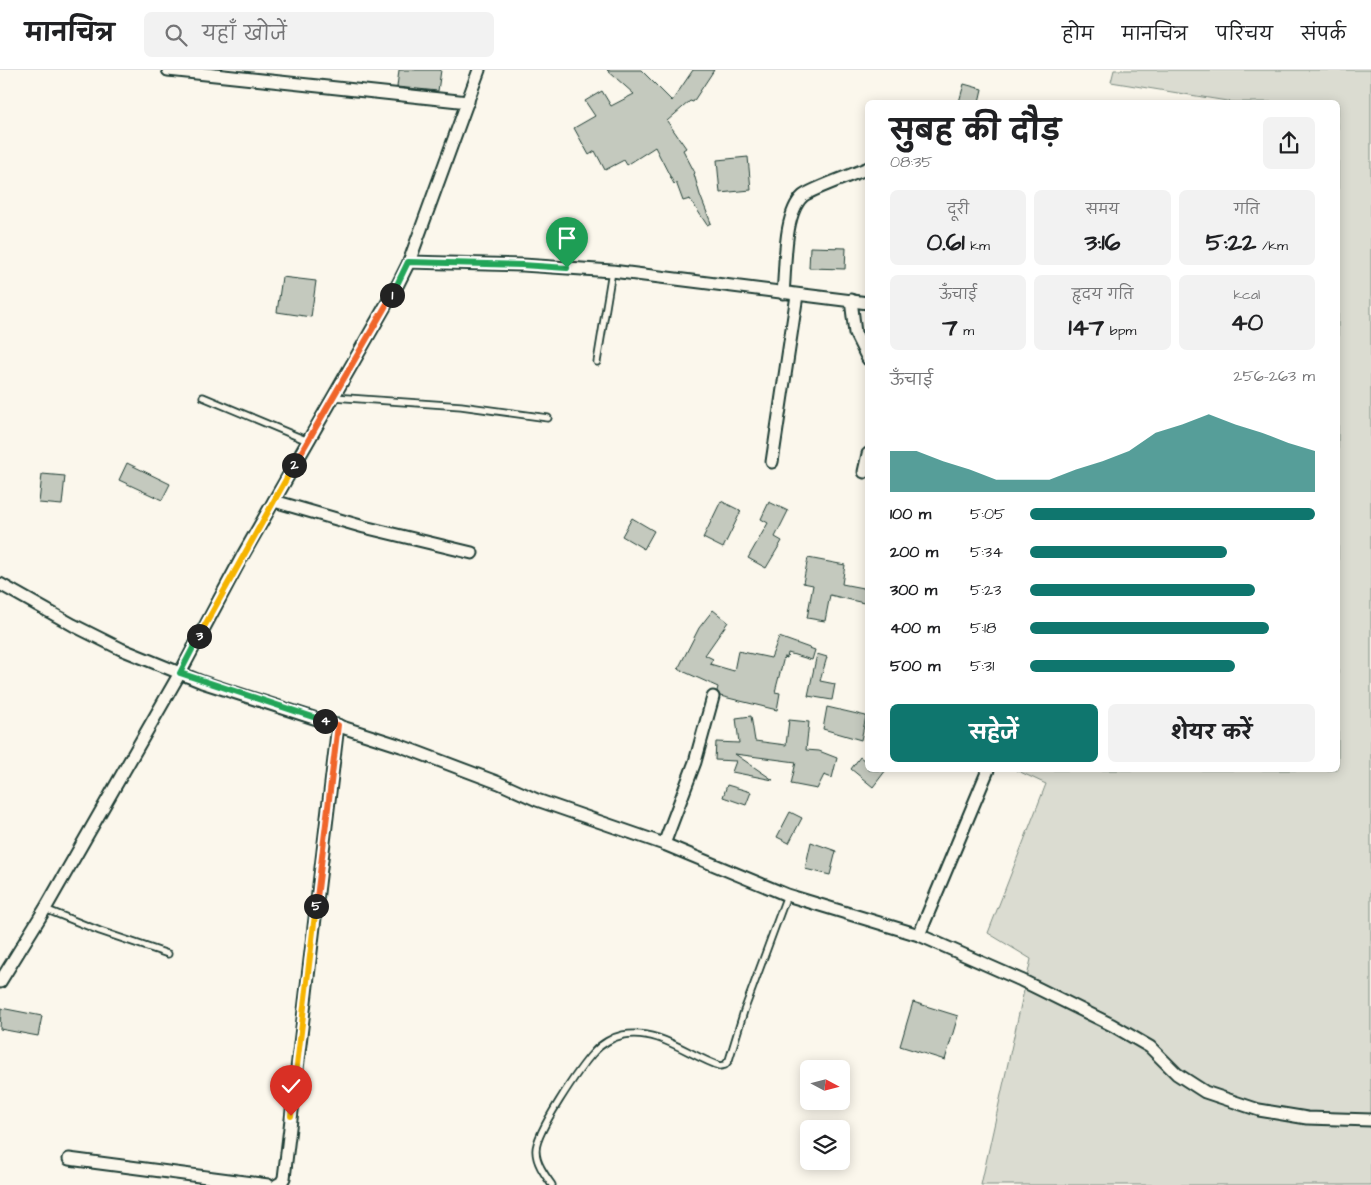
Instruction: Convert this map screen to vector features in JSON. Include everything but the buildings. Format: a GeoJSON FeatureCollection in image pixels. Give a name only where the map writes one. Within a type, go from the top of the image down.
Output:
{"type":"FeatureCollection","features":[{"type":"Feature","properties":{"kind":"street"},"geometry":{"type":"LineString","coordinates":[[168,70],[220,73],[468,102]]}},
{"type":"Feature","properties":{"kind":"street"},"geometry":{"type":"LineString","coordinates":[[0,982],[45,909],[180,673],[243,555],[398,284],[408,262],[479,70]]}},
{"type":"Feature","properties":{"kind":"street"},"geometry":{"type":"LineString","coordinates":[[784,293],[789,226],[795,205],[804,194],[865,169]]}},
{"type":"Feature","properties":{"kind":"street"},"geometry":{"type":"LineString","coordinates":[[408,262],[522,265],[612,271],[797,295],[865,302]]}},
{"type":"Feature","properties":{"kind":"street"},"geometry":{"type":"LineString","coordinates":[[772,462],[797,295]]}},
{"type":"Feature","properties":{"kind":"street"},"geometry":{"type":"LineString","coordinates":[[850,300],[855,332],[865,353]]}},
{"type":"Feature","properties":{"kind":"street"},"geometry":{"type":"LineString","coordinates":[[864,472],[865,468]]}},
{"type":"Feature","properties":{"kind":"street"},"geometry":{"type":"LineString","coordinates":[[274,502],[364,528],[472,553]]}},
{"type":"Feature","properties":{"kind":"street"},"geometry":{"type":"LineString","coordinates":[[0,584],[73,626],[180,673],[401,746],[499,783],[537,800],[664,844],[787,895],[919,935],[1021,980],[1112,1025],[1150,1047],[1177,1074],[1205,1092],[1258,1110],[1307,1118],[1371,1120]]}},
{"type":"Feature","properties":{"kind":"street"},"geometry":{"type":"LineString","coordinates":[[664,844],[695,762],[713,697]]}},
{"type":"Feature","properties":{"kind":"street"},"geometry":{"type":"LineString","coordinates":[[277,1185],[284,1178],[338,725]]}},
{"type":"Feature","properties":{"kind":"street"},"geometry":{"type":"LineString","coordinates":[[919,935],[987,772]]}},
{"type":"Feature","properties":{"kind":"street"},"geometry":{"type":"LineString","coordinates":[[69,1158],[268,1185]]}},
{"type":"Feature","properties":{"kind":"lane"},"geometry":{"type":"LineString","coordinates":[[597,362],[612,271]]}},
{"type":"Feature","properties":{"kind":"lane"},"geometry":{"type":"LineString","coordinates":[[203,397],[308,442]]}},
{"type":"Feature","properties":{"kind":"lane"},"geometry":{"type":"LineString","coordinates":[[333,397],[461,406],[548,418]]}},
{"type":"Feature","properties":{"kind":"lane"},"geometry":{"type":"LineString","coordinates":[[552,1185],[537,1158],[538,1140],[548,1120],[594,1051],[608,1041],[623,1035],[652,1036],[688,1050],[720,1066],[725,1065],[729,1060],[744,1011],[787,895]]}},
{"type":"Feature","properties":{"kind":"lane"},"geometry":{"type":"LineString","coordinates":[[45,909],[100,931],[168,954]]}},
{"type":"Feature","properties":{"kind":"shaded area"},"geometry":{"type":"Polygon","coordinates":[[[1114,70],[1371,70],[1371,1185],[981,1185],[1031,959],[988,933],[1046,784],[1020,772],[1340,772],[1340,100],[1221,100],[1111,82],[1114,70]]]}},
{"type":"Feature","properties":{"kind":"route"},"geometry":{"type":"LineString","coordinates":[[291,1116],[338,725],[202,682],[180,673],[243,555],[398,284],[408,262],[567,268]]}}]}
